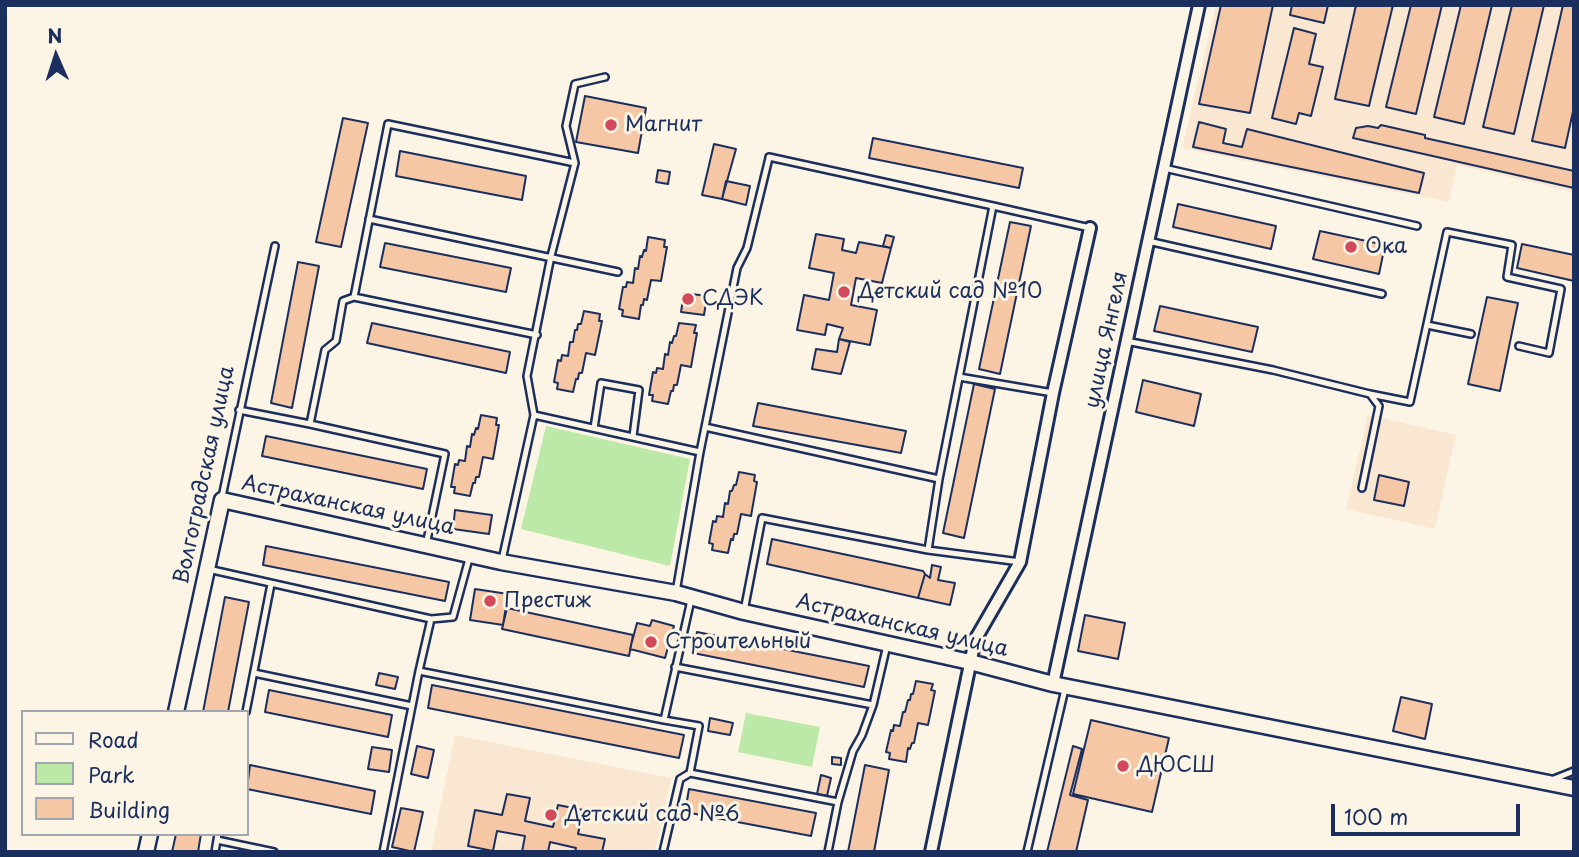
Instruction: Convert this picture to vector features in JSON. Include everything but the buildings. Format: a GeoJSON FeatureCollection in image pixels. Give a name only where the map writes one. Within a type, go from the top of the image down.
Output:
{"type":"FeatureCollection","features":[{"type":"Feature","properties":{"kind":"street","name":"улица Янгеля"},"geometry":{"type":"LineString","coordinates":[[1059,685],[1126,341],[1199,5]]}},
{"type":"Feature","properties":{"kind":"street","name":"улица Янгеля"},"geometry":{"type":"LineString","coordinates":[[931,852],[975,640],[1020,562],[1053,393],[1090,228]]}},
{"type":"Feature","properties":{"kind":"street","name":"Астраханская улица"},"geometry":{"type":"LineString","coordinates":[[222,500],[501,562],[676,593],[744,612],[970,662],[1059,685],[1574,788]]}},
{"type":"Feature","properties":{"kind":"street","name":"Волгоградская улица"},"geometry":{"type":"LineString","coordinates":[[176,710],[222,500]]}},
{"type":"Feature","properties":{"kind":"lane"},"geometry":{"type":"LineString","coordinates":[[501,562],[534,415],[527,376],[551,257],[575,163],[566,126],[575,84],[605,77]]}},
{"type":"Feature","properties":{"kind":"lane"},"geometry":{"type":"LineString","coordinates":[[354,297],[388,124],[575,163]]}},
{"type":"Feature","properties":{"kind":"lane"},"geometry":{"type":"LineString","coordinates":[[676,593],[700,452],[737,268],[747,248],[769,158],[1090,228]]}},
{"type":"Feature","properties":{"kind":"lane"},"geometry":{"type":"LineString","coordinates":[[1164,168],[1417,226]]}},
{"type":"Feature","properties":{"kind":"lane"},"geometry":{"type":"LineString","coordinates":[[928,550],[939,479],[993,206]]}},
{"type":"Feature","properties":{"kind":"lane"},"geometry":{"type":"LineString","coordinates":[[369,219],[618,272]]}},
{"type":"Feature","properties":{"kind":"lane"},"geometry":{"type":"LineString","coordinates":[[1126,341],[1273,370],[1410,402],[1447,232],[1512,245],[1507,277],[1561,289],[1549,353],[1519,346]]}},
{"type":"Feature","properties":{"kind":"lane"},"geometry":{"type":"LineString","coordinates":[[1148,241],[1382,294]]}},
{"type":"Feature","properties":{"kind":"lane","name":"Волгоградская улица"},"geometry":{"type":"LineString","coordinates":[[222,500],[275,246]]}},
{"type":"Feature","properties":{"kind":"lane"},"geometry":{"type":"LineString","coordinates":[[310,424],[325,350],[336,341],[343,302],[354,297],[537,335]]}},
{"type":"Feature","properties":{"kind":"lane"},"geometry":{"type":"LineString","coordinates":[[1427,325],[1471,334]]}},
{"type":"Feature","properties":{"kind":"lane"},"geometry":{"type":"LineString","coordinates":[[959,377],[1053,393]]}},
{"type":"Feature","properties":{"kind":"lane"},"geometry":{"type":"LineString","coordinates":[[594,428],[601,383],[639,390],[633,436]]}},
{"type":"Feature","properties":{"kind":"lane"},"geometry":{"type":"LineString","coordinates":[[1362,488],[1379,406],[1370,394]]}},
{"type":"Feature","properties":{"kind":"lane"},"geometry":{"type":"LineString","coordinates":[[239,410],[445,454],[426,546]]}},
{"type":"Feature","properties":{"kind":"lane"},"geometry":{"type":"LineString","coordinates":[[534,415],[700,452]]}},
{"type":"Feature","properties":{"kind":"lane"},"geometry":{"type":"LineString","coordinates":[[705,427],[939,479]]}},
{"type":"Feature","properties":{"kind":"lane"},"geometry":{"type":"LineString","coordinates":[[744,612],[762,518],[928,550],[1020,562]]}},
{"type":"Feature","properties":{"kind":"lane"},"geometry":{"type":"LineString","coordinates":[[207,569],[431,619],[453,617],[470,554]]}},
{"type":"Feature","properties":{"kind":"lane"},"geometry":{"type":"LineString","coordinates":[[246,710],[271,584]]}},
{"type":"Feature","properties":{"kind":"lane"},"geometry":{"type":"LineString","coordinates":[[664,720],[692,599]]}},
{"type":"Feature","properties":{"kind":"lane"},"geometry":{"type":"LineString","coordinates":[[383,852],[431,619]]}},
{"type":"Feature","properties":{"kind":"lane"},"geometry":{"type":"LineString","coordinates":[[828,852],[838,802],[853,751],[873,705],[887,645]]}},
{"type":"Feature","properties":{"kind":"lane"},"geometry":{"type":"LineString","coordinates":[[675,667],[873,705]]}},
{"type":"Feature","properties":{"kind":"lane"},"geometry":{"type":"LineString","coordinates":[[419,671],[699,726],[690,773]]}},
{"type":"Feature","properties":{"kind":"lane"},"geometry":{"type":"LineString","coordinates":[[254,673],[412,706]]}},
{"type":"Feature","properties":{"kind":"lane"},"geometry":{"type":"LineString","coordinates":[[1027,852],[1059,685]]}},
{"type":"Feature","properties":{"kind":"lane"},"geometry":{"type":"LineString","coordinates":[[1538,781],[1562,777],[1574,771]]}},
{"type":"Feature","properties":{"kind":"lane"},"geometry":{"type":"LineString","coordinates":[[663,852],[680,779],[690,773],[838,802]]}},
{"type":"Feature","properties":{"kind":"lane"},"geometry":{"type":"LineString","coordinates":[[215,852],[217,837],[274,852]]}},
{"type":"Feature","properties":{"kind":"shaded area"},"geometry":{"type":"Polygon","coordinates":[[[1216,5],[1574,5],[1574,192],[1457,165],[1449,202],[1182,148],[1216,5]]]}},
{"type":"Feature","properties":{"kind":"shaded area"},"geometry":{"type":"Polygon","coordinates":[[[1368,415],[1456,435],[1435,529],[1346,509],[1368,415]]]}},
{"type":"Feature","properties":{"kind":"shaded area","name":"Детский сад №6"},"geometry":{"type":"Polygon","coordinates":[[[455,735],[671,778],[655,852],[431,852],[455,735]]]}},
{"type":"Feature","properties":{"kind":"green space"},"geometry":{"type":"Polygon","coordinates":[[[546,426],[690,459],[670,566],[521,529],[546,426]]]}},
{"type":"Feature","properties":{"kind":"green space"},"geometry":{"type":"Polygon","coordinates":[[[746,713],[820,727],[812,767],[738,752],[746,713]]]}},
{"type":"Feature","properties":{"kind":"place","name":"Магнит"},"geometry":{"type":"Point","coordinates":[611,125]}},
{"type":"Feature","properties":{"kind":"place","name":"Ока"},"geometry":{"type":"Point","coordinates":[1351,247]}},
{"type":"Feature","properties":{"kind":"place","name":"Детский сад №10"},"geometry":{"type":"Point","coordinates":[844,292]}},
{"type":"Feature","properties":{"kind":"place","name":"СДЭК"},"geometry":{"type":"Point","coordinates":[688,299]}},
{"type":"Feature","properties":{"kind":"place","name":"Престиж"},"geometry":{"type":"Point","coordinates":[490,601]}},
{"type":"Feature","properties":{"kind":"place","name":"Строительный"},"geometry":{"type":"Point","coordinates":[651,642]}},
{"type":"Feature","properties":{"kind":"place","name":"ДЮСШ"},"geometry":{"type":"Point","coordinates":[1123,766]}},
{"type":"Feature","properties":{"kind":"place","name":"Детский сад №6"},"geometry":{"type":"Point","coordinates":[551,815]}}]}
